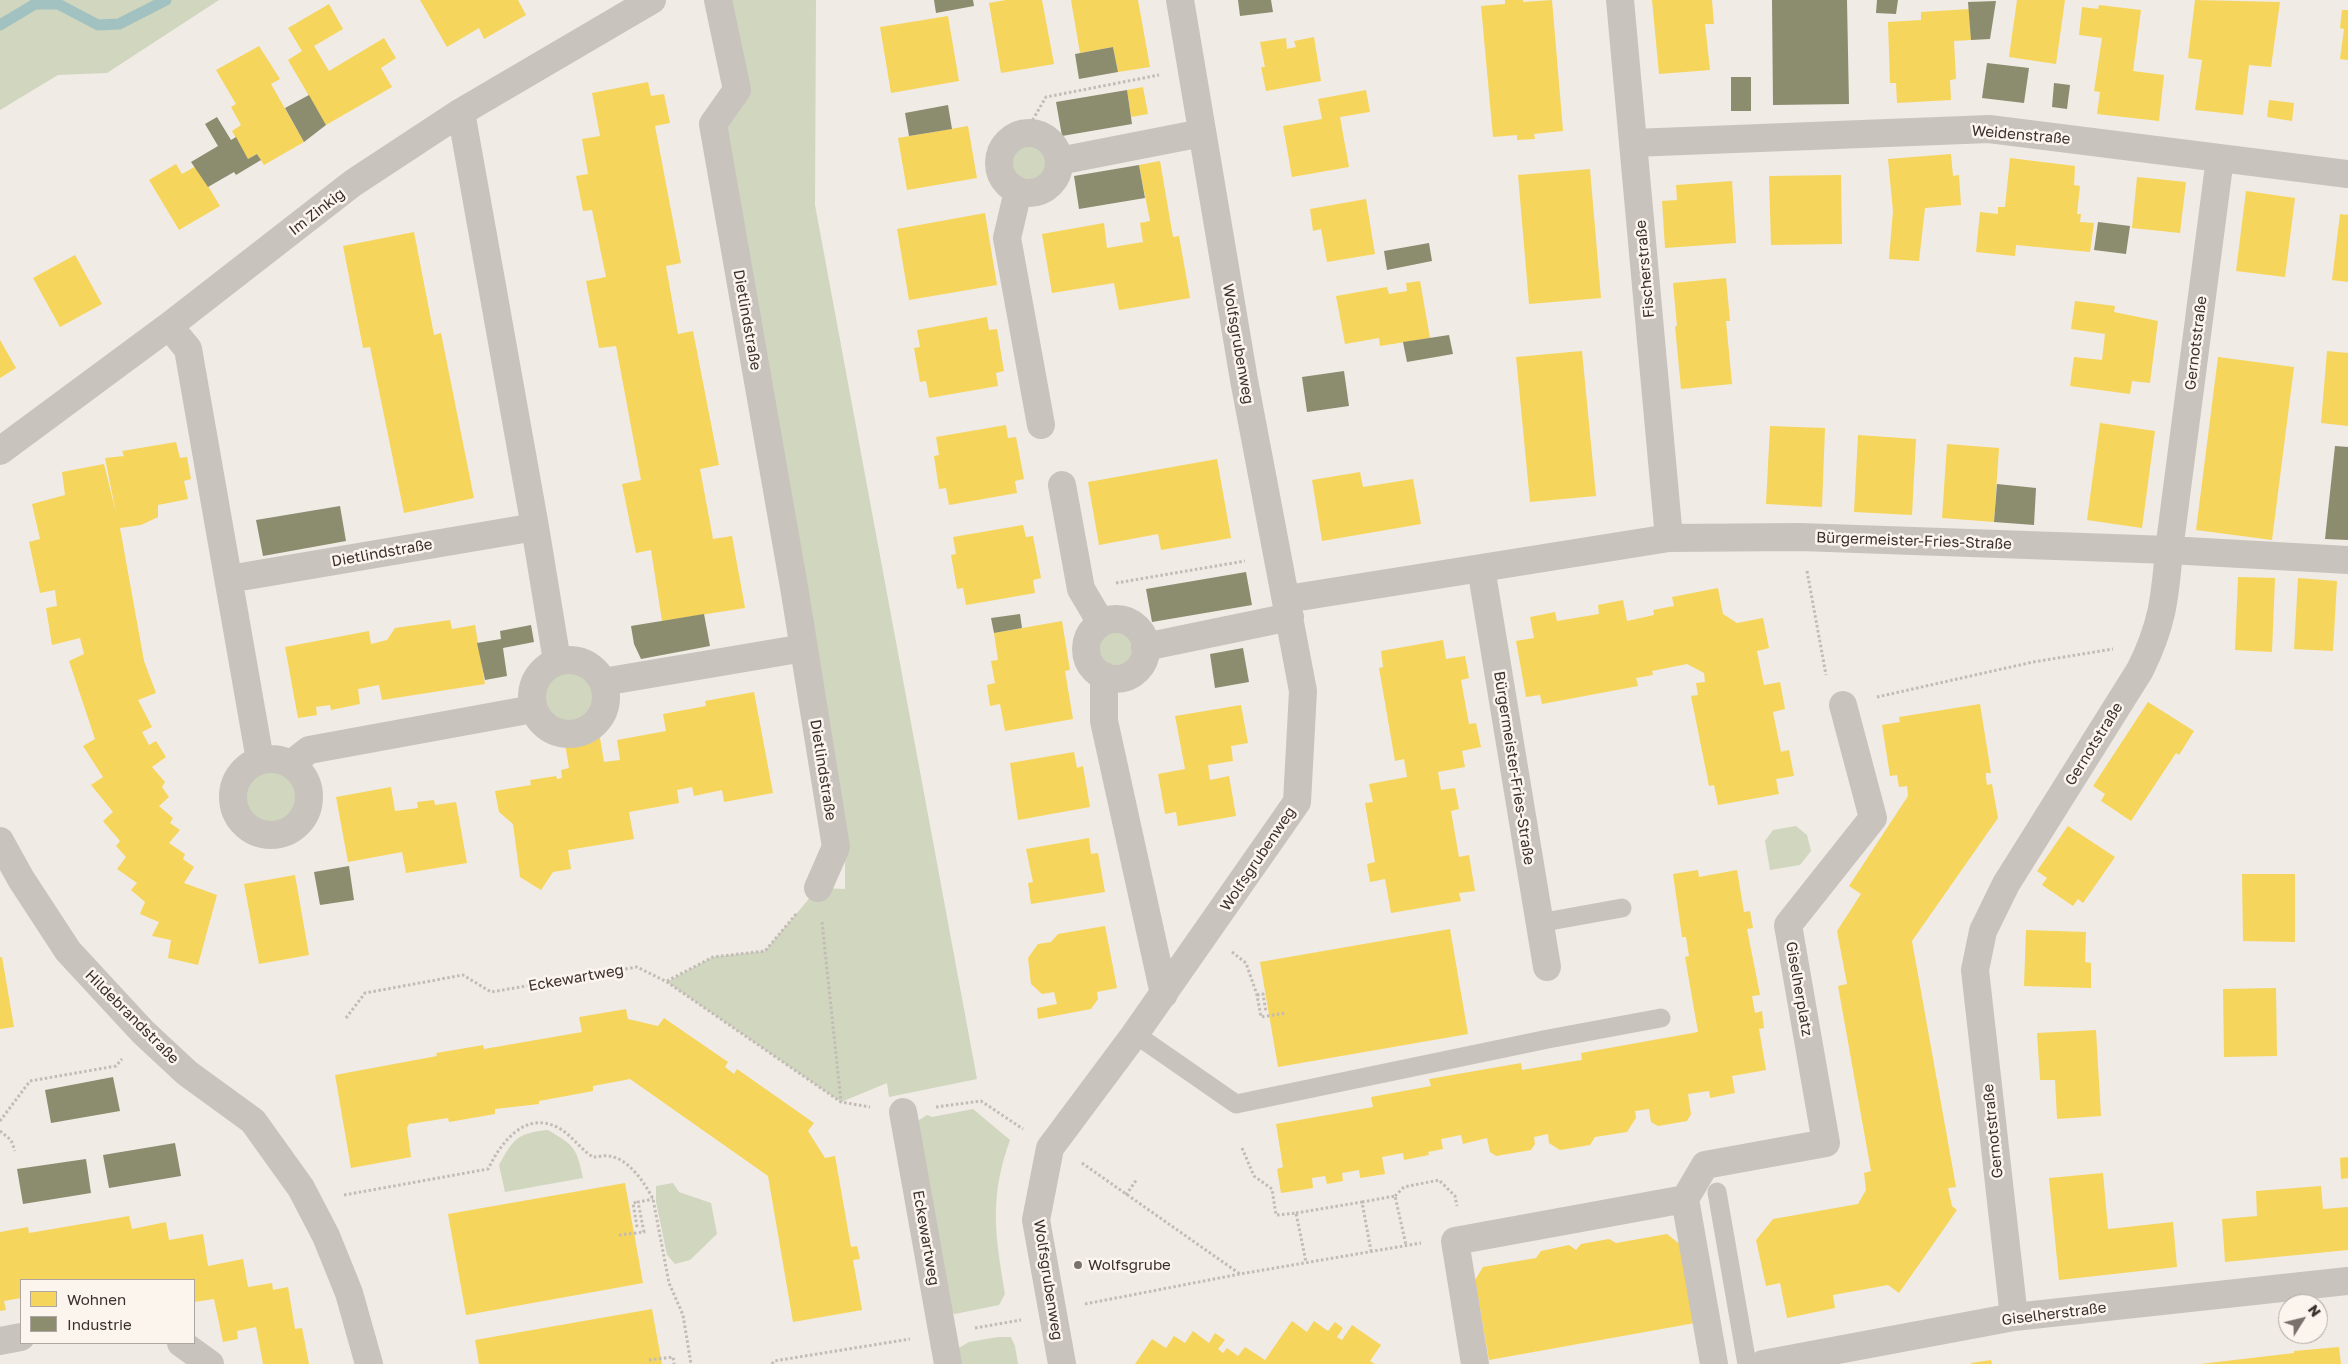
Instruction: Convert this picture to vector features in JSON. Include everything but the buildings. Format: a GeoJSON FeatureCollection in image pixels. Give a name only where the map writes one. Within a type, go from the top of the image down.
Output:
{"type":"FeatureCollection","features":[{"type":"Feature","properties":{"kind":"street","name":"Im Zinkig"},"geometry":{"type":"LineString","coordinates":[[0,451],[169,326],[353,184],[461,112],[652,0]]}},
{"type":"Feature","properties":{"kind":"street","name":"Dietlindstraße"},"geometry":{"type":"LineString","coordinates":[[718,0],[737,90],[713,124],[804,648],[836,847],[818,888]]}},
{"type":"Feature","properties":{"kind":"street","name":"Wolfsgrubenweg"},"geometry":{"type":"LineString","coordinates":[[1062,1364],[1036,1220],[1050,1148],[1164,994],[1297,802],[1303,691],[1244,380],[1180,0]]}},
{"type":"Feature","properties":{"kind":"street","name":"Fischerstraße"},"geometry":{"type":"LineString","coordinates":[[1620,0],[1669,538]]}},
{"type":"Feature","properties":{"kind":"street"},"geometry":{"type":"LineString","coordinates":[[461,112],[536,527],[557,661]]}},
{"type":"Feature","properties":{"kind":"street","name":"Weidenstraße"},"geometry":{"type":"LineString","coordinates":[[1633,143],[1989,128],[2348,174]]}},
{"type":"Feature","properties":{"kind":"street"},"geometry":{"type":"LineString","coordinates":[[1025,133],[1039,135],[1052,143],[1059,160],[1056,175],[1046,187],[1028,193],[1010,185],[1004,178],[999,159],[1008,142],[1016,136],[1025,133]]}},
{"type":"Feature","properties":{"kind":"street"},"geometry":{"type":"LineString","coordinates":[[1059,160],[1202,133]]}},
{"type":"Feature","properties":{"kind":"street","name":"Gernotstraße"},"geometry":{"type":"LineString","coordinates":[[2014,1317],[1975,970],[1983,931],[2006,884],[2140,670],[2153,643],[2164,604],[2169,550],[2220,158]]}},
{"type":"Feature","properties":{"kind":"street"},"geometry":{"type":"LineString","coordinates":[[1018,190],[1007,238],[1041,425]]}},
{"type":"Feature","properties":{"kind":"street"},"geometry":{"type":"LineString","coordinates":[[169,326],[188,349],[260,760]]}},
{"type":"Feature","properties":{"kind":"street"},"geometry":{"type":"LineString","coordinates":[[1062,485],[1081,589],[1100,623]]}},
{"type":"Feature","properties":{"kind":"street","name":"Dietlindstraße"},"geometry":{"type":"LineString","coordinates":[[229,579],[536,527]]}},
{"type":"Feature","properties":{"kind":"street","name":"Bürgermeister-Fries-Straße"},"geometry":{"type":"LineString","coordinates":[[1288,608],[1481,568],[1669,538],[1800,537],[2169,550],[2348,560]]}},
{"type":"Feature","properties":{"kind":"street","name":"Bürgermeister-Fries-Straße"},"geometry":{"type":"LineString","coordinates":[[1481,568],[1547,967]]}},
{"type":"Feature","properties":{"kind":"street"},"geometry":{"type":"LineString","coordinates":[[1145,647],[1288,608]]}},
{"type":"Feature","properties":{"kind":"street"},"geometry":{"type":"LineString","coordinates":[[1120,619],[1130,622],[1140,632],[1145,647],[1140,666],[1133,673],[1114,679],[1104,676],[1090,664],[1086,646],[1093,629],[1100,623],[1120,619]]}},
{"type":"Feature","properties":{"kind":"street"},"geometry":{"type":"LineString","coordinates":[[603,682],[804,648]]}},
{"type":"Feature","properties":{"kind":"street"},"geometry":{"type":"LineString","coordinates":[[579,660],[598,672],[603,682],[606,693],[606,705],[601,717],[593,726],[582,732],[571,734],[559,733],[548,728],[539,719],[533,708],[531,699],[535,680],[548,665],[557,661],[579,660]]}},
{"type":"Feature","properties":{"kind":"street"},"geometry":{"type":"LineString","coordinates":[[1104,676],[1104,721],[1164,994]]}},
{"type":"Feature","properties":{"kind":"street","name":"Giselherplatz"},"geometry":{"type":"LineString","coordinates":[[1685,1199],[1705,1164],[1826,1143],[1788,925],[1873,818],[1843,705]]}},
{"type":"Feature","properties":{"kind":"street"},"geometry":{"type":"LineString","coordinates":[[291,764],[309,750],[533,708]]}},
{"type":"Feature","properties":{"kind":"street"},"geometry":{"type":"LineString","coordinates":[[273,758],[291,764],[305,780],[309,802],[306,813],[290,830],[267,835],[256,832],[245,825],[238,816],[233,804],[236,781],[243,771],[260,760],[273,758]]}},
{"type":"Feature","properties":{"kind":"street","name":"Hildebrandstraße"},"geometry":{"type":"LineString","coordinates":[[0,841],[21,879],[68,951],[143,1032],[187,1073],[252,1121],[309,1202],[326,1236],[349,1293],[369,1364]]}},
{"type":"Feature","properties":{"kind":"street","name":"Eckewartweg"},"geometry":{"type":"LineString","coordinates":[[903,1112],[948,1364]]}},
{"type":"Feature","properties":{"kind":"street"},"geometry":{"type":"LineString","coordinates":[[1476,1364],[1459,1240],[1685,1199],[1714,1364]]}},
{"type":"Feature","properties":{"kind":"street","name":"Giselherstraße"},"geometry":{"type":"LineString","coordinates":[[1762,1364],[2014,1317],[2348,1281]]}},
{"type":"Feature","properties":{"kind":"street"},"geometry":{"type":"LineString","coordinates":[[0,1341],[20,1337]]}},
{"type":"Feature","properties":{"kind":"street"},"geometry":{"type":"LineString","coordinates":[[182,1344],[210,1364]]}},
{"type":"Feature","properties":{"kind":"lane"},"geometry":{"type":"LineString","coordinates":[[1539,923],[1622,908]]}},
{"type":"Feature","properties":{"kind":"lane"},"geometry":{"type":"LineString","coordinates":[[1135,1034],[1236,1104],[1548,1039],[1661,1018]]}},
{"type":"Feature","properties":{"kind":"lane"},"geometry":{"type":"LineString","coordinates":[[1717,1192],[1747,1364]]}},
{"type":"Feature","properties":{"kind":"path"},"geometry":{"type":"LineString","coordinates":[[1025,133],[1046,97],[1191,69]]}},
{"type":"Feature","properties":{"kind":"path"},"geometry":{"type":"LineString","coordinates":[[1800,537],[1830,696],[1843,705],[2033,662],[2153,643]]}},
{"type":"Feature","properties":{"kind":"path"},"geometry":{"type":"LineString","coordinates":[[1144,578],[1278,555]]}},
{"type":"Feature","properties":{"kind":"path"},"geometry":{"type":"LineString","coordinates":[[667,982],[713,957],[765,951],[818,888]]}},
{"type":"Feature","properties":{"kind":"path"},"geometry":{"type":"LineString","coordinates":[[818,888],[841,1102]]}},
{"type":"Feature","properties":{"kind":"path"},"geometry":{"type":"LineString","coordinates":[[1208,932],[1246,963],[1257,995],[1261,1017],[1286,1013]]}},
{"type":"Feature","properties":{"kind":"path","name":"Eckewartweg"},"geometry":{"type":"LineString","coordinates":[[346,1018],[365,993],[463,975],[491,992],[637,967],[667,982],[841,1102],[903,1112],[981,1101],[1050,1148],[1087,1166],[1240,1274]]}},
{"type":"Feature","properties":{"kind":"path"},"geometry":{"type":"LineString","coordinates":[[1257,995],[1264,994],[1266,1012]]}},
{"type":"Feature","properties":{"kind":"path"},"geometry":{"type":"LineString","coordinates":[[0,1121],[30,1081],[116,1066],[143,1032]]}},
{"type":"Feature","properties":{"kind":"path"},"geometry":{"type":"LineString","coordinates":[[309,1202],[488,1169],[512,1133],[526,1124],[542,1123],[557,1127],[593,1157],[610,1156],[632,1169],[647,1187],[653,1199],[669,1283],[683,1315],[691,1364]]}},
{"type":"Feature","properties":{"kind":"path"},"geometry":{"type":"LineString","coordinates":[[0,1131],[11,1140],[15,1151]]}},
{"type":"Feature","properties":{"kind":"path"},"geometry":{"type":"LineString","coordinates":[[1054,1315],[1097,1300],[1406,1245],[1445,1239],[1459,1240],[1455,1196],[1439,1180],[1404,1187],[1395,1196],[1276,1215],[1272,1189],[1254,1176],[1242,1148]]}},
{"type":"Feature","properties":{"kind":"path"},"geometry":{"type":"LineString","coordinates":[[1126,1194],[1137,1179]]}},
{"type":"Feature","properties":{"kind":"path"},"geometry":{"type":"LineString","coordinates":[[1395,1196],[1406,1245]]}},
{"type":"Feature","properties":{"kind":"path"},"geometry":{"type":"LineString","coordinates":[[637,1227],[633,1203],[653,1199]]}},
{"type":"Feature","properties":{"kind":"path"},"geometry":{"type":"LineString","coordinates":[[620,1235],[644,1232],[638,1202]]}},
{"type":"Feature","properties":{"kind":"path"},"geometry":{"type":"LineString","coordinates":[[1362,1202],[1371,1251]]}},
{"type":"Feature","properties":{"kind":"path"},"geometry":{"type":"LineString","coordinates":[[1296,1213],[1306,1262]]}},
{"type":"Feature","properties":{"kind":"path"},"geometry":{"type":"LineString","coordinates":[[649,1360],[673,1357],[674,1364]]}},
{"type":"Feature","properties":{"kind":"green space"},"geometry":{"type":"Polygon","coordinates":[[[0,0],[219,0],[107,73],[58,75],[0,110],[0,0]]]}},
{"type":"Feature","properties":{"kind":"green space"},"geometry":{"type":"Polygon","coordinates":[[[727,0],[816,0],[815,205],[977,1079],[889,1097],[887,1083],[841,1102],[667,982],[713,957],[765,951],[818,888],[845,889],[845,863],[723,128],[727,0]]]}},
{"type":"Feature","properties":{"kind":"green space"},"geometry":{"type":"Polygon","coordinates":[[[1023,134],[1035,134],[1050,142],[1058,157],[1058,169],[1050,184],[1035,192],[1023,192],[1008,184],[1000,169],[1000,157],[1008,142],[1023,134]]]}},
{"type":"Feature","properties":{"kind":"green space"},"geometry":{"type":"Polygon","coordinates":[[[1110,620],[1122,620],[1137,628],[1145,643],[1145,655],[1137,670],[1122,678],[1110,678],[1095,670],[1087,655],[1087,643],[1095,628],[1110,620]]]}},
{"type":"Feature","properties":{"kind":"green space"},"geometry":{"type":"Polygon","coordinates":[[[569,660],[590,666],[600,676],[606,697],[600,718],[590,728],[569,734],[548,728],[538,718],[532,697],[538,676],[548,666],[569,660]]]}},
{"type":"Feature","properties":{"kind":"green space"},"geometry":{"type":"Polygon","coordinates":[[[271,759],[285,762],[298,770],[306,783],[309,797],[306,811],[298,824],[285,832],[271,835],[257,832],[244,824],[236,811],[233,797],[236,783],[244,770],[257,762],[271,759]]]}},
{"type":"Feature","properties":{"kind":"green space"},"geometry":{"type":"Polygon","coordinates":[[[1796,826],[1807,835],[1811,851],[1800,865],[1770,870],[1765,841],[1773,830],[1796,826]]]}},
{"type":"Feature","properties":{"kind":"green space"},"geometry":{"type":"Polygon","coordinates":[[[973,1109],[1010,1140],[999,1180],[996,1217],[1005,1294],[999,1305],[955,1314],[949,1311],[916,1122],[927,1115],[932,1117],[973,1109]]]}},
{"type":"Feature","properties":{"kind":"green space"},"geometry":{"type":"Polygon","coordinates":[[[548,1130],[573,1148],[583,1178],[505,1192],[499,1165],[513,1143],[523,1135],[548,1130]]]}},
{"type":"Feature","properties":{"kind":"green space"},"geometry":{"type":"Polygon","coordinates":[[[673,1183],[679,1192],[711,1203],[717,1234],[690,1260],[675,1264],[667,1255],[656,1202],[656,1186],[673,1183]]]}},
{"type":"Feature","properties":{"kind":"green space"},"geometry":{"type":"Polygon","coordinates":[[[998,1337],[1011,1337],[1015,1346],[1018,1364],[959,1364],[957,1349],[969,1342],[998,1337]]]}},
{"type":"Feature","properties":{"kind":"waterway"},"geometry":{"type":"LineString","coordinates":[[0,25],[35,4],[58,4],[98,25],[119,24],[166,0]]}},
{"type":"Feature","properties":{"kind":"place","name":"Wolfsgrube"},"geometry":{"type":"Point","coordinates":[1078,1265]}}]}
